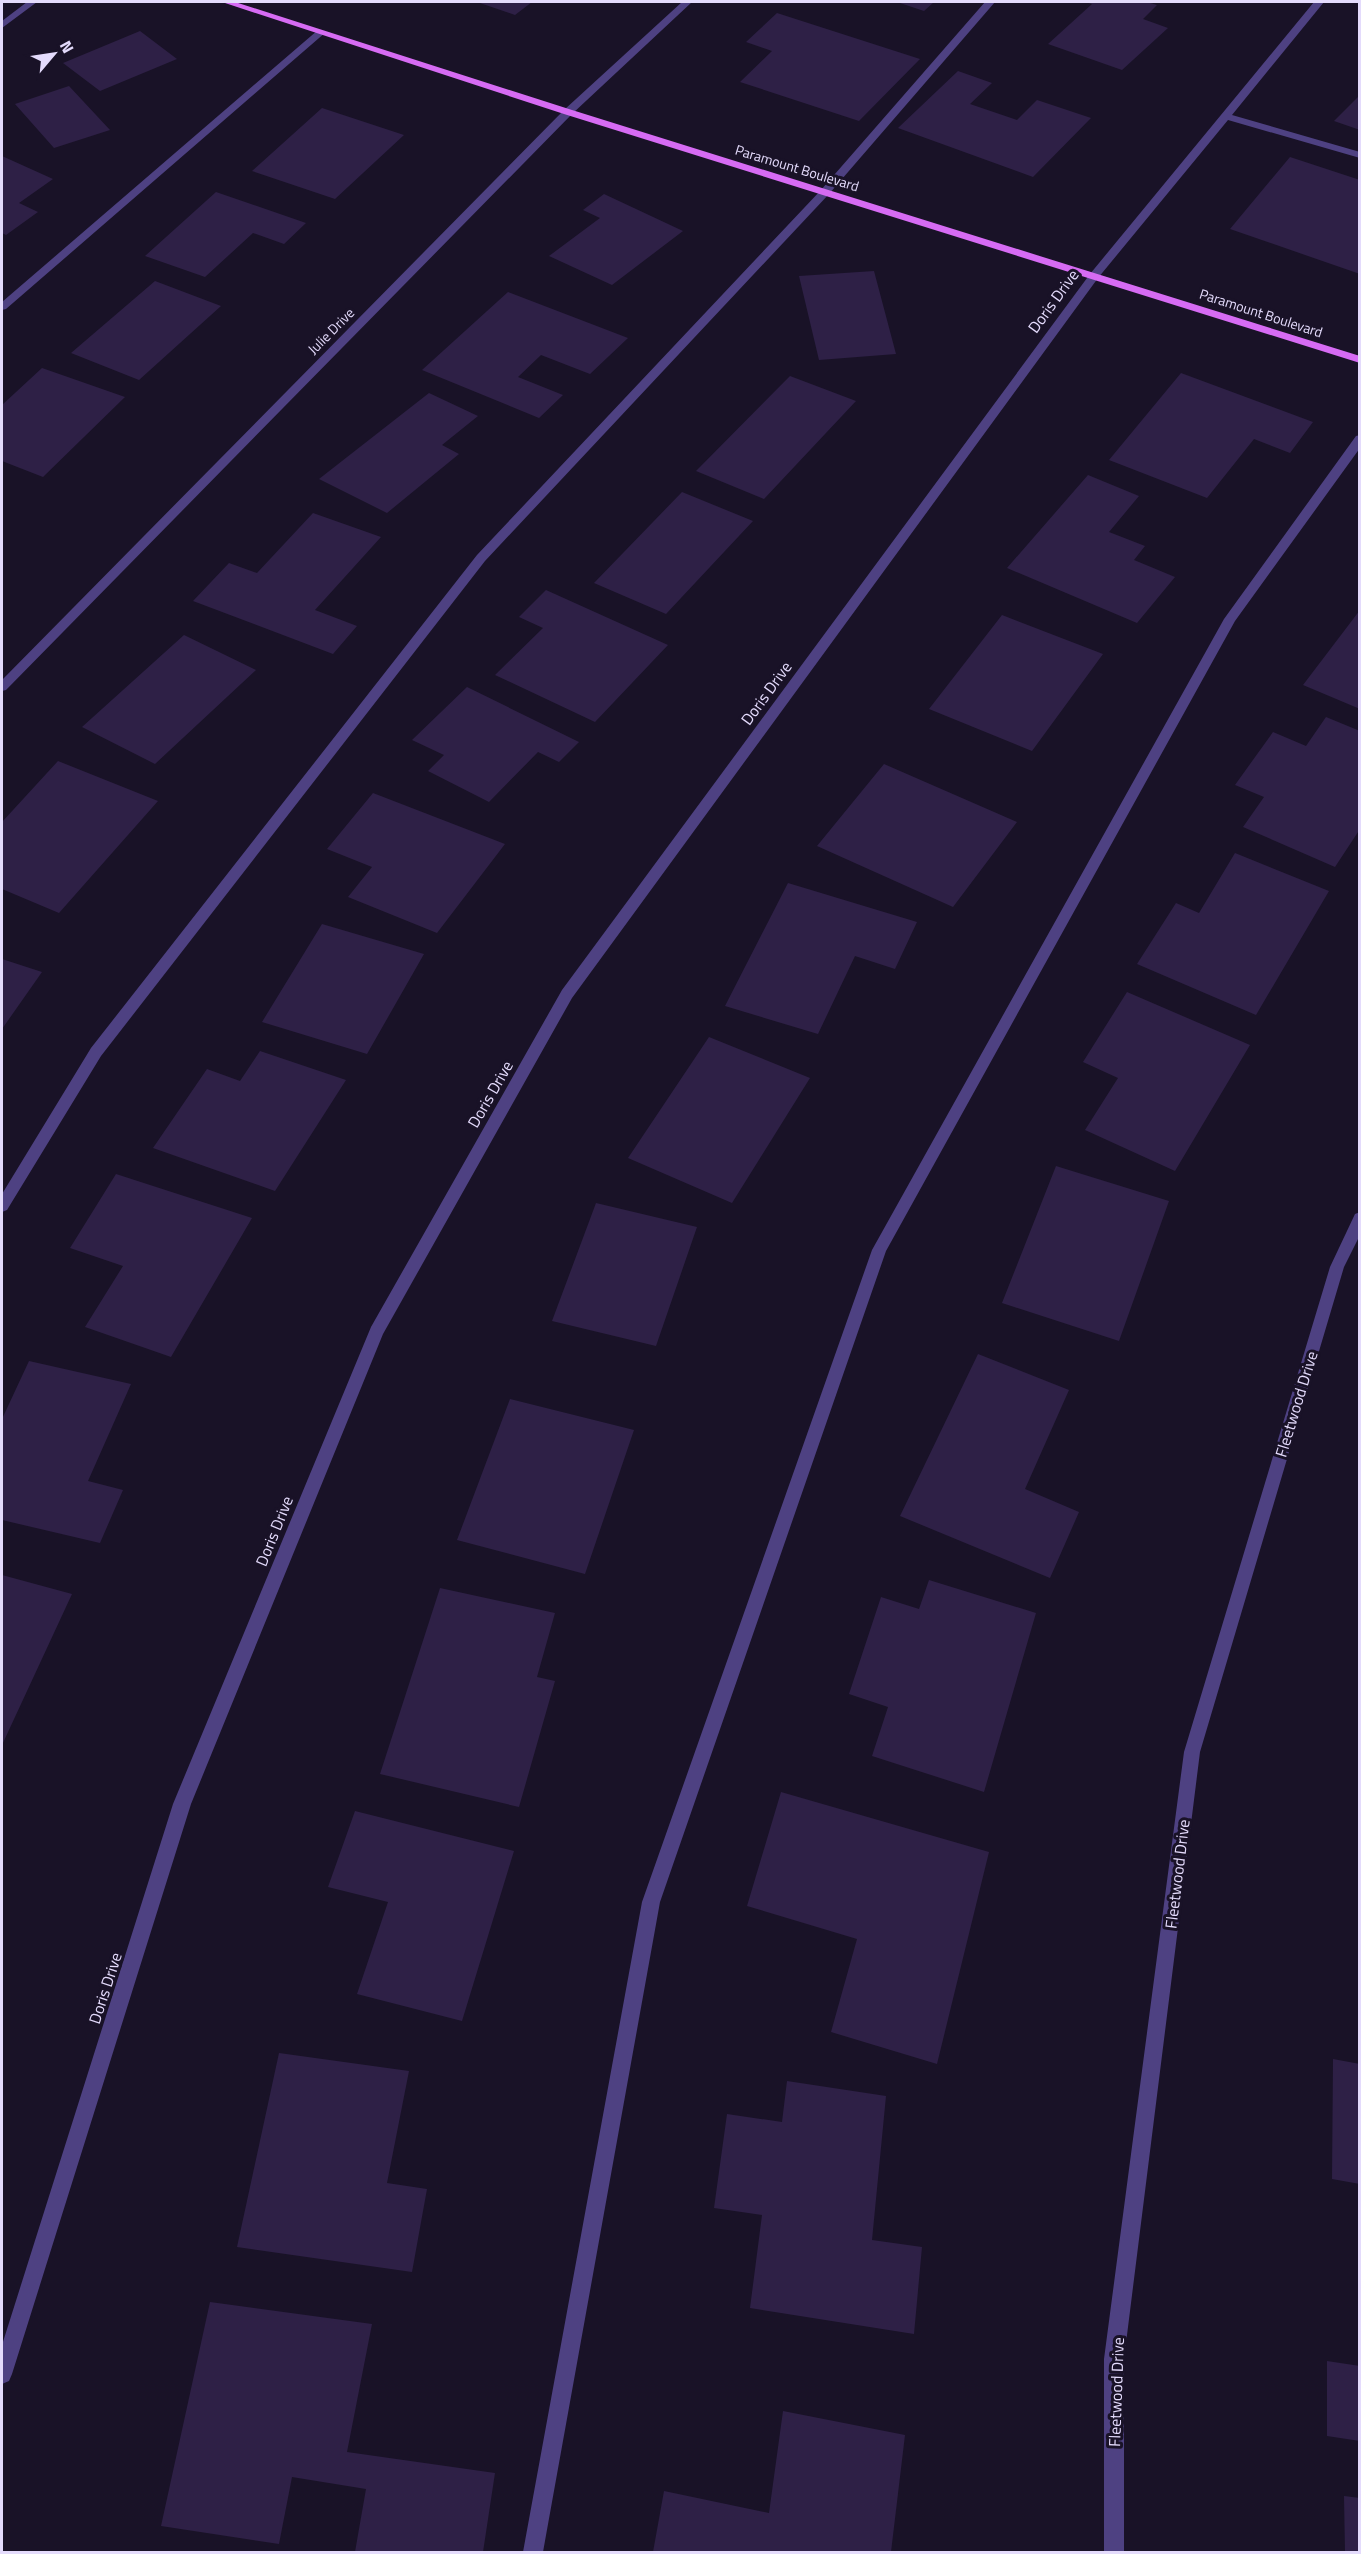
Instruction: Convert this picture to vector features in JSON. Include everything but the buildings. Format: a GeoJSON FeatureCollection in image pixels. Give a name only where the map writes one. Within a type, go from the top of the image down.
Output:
{"type":"FeatureCollection","features":[{"type":"Feature","properties":{"kind":"main road","name":"Paramount Boulevard"},"geometry":{"type":"LineString","coordinates":[[227,2],[568,112],[1359,360]]}},
{"type":"Feature","properties":{"kind":"street"},"geometry":{"type":"LineString","coordinates":[[2,25],[32,2]]}},
{"type":"Feature","properties":{"kind":"street","name":"Julie Drive"},"geometry":{"type":"LineString","coordinates":[[2,687],[568,112],[687,2]]}},
{"type":"Feature","properties":{"kind":"street"},"geometry":{"type":"LineString","coordinates":[[2,1206],[96,1052],[481,558],[825,192],[990,2]]}},
{"type":"Feature","properties":{"kind":"street","name":"Doris Drive"},"geometry":{"type":"LineString","coordinates":[[2,2374],[182,1804],[376,1332],[567,994],[1094,276],[1319,2]]}},
{"type":"Feature","properties":{"kind":"street"},"geometry":{"type":"LineString","coordinates":[[2,307],[321,32]]}},
{"type":"Feature","properties":{"kind":"street"},"geometry":{"type":"LineString","coordinates":[[1225,116],[1359,155]]}},
{"type":"Feature","properties":{"kind":"street"},"geometry":{"type":"LineString","coordinates":[[533,2553],[651,1902],[879,1250],[1230,619],[1359,439]]}},
{"type":"Feature","properties":{"kind":"street","name":"Fleetwood Drive"},"geometry":{"type":"LineString","coordinates":[[1114,2553],[1114,2359],[1192,1752],[1337,1267],[1359,1218]]}}]}
